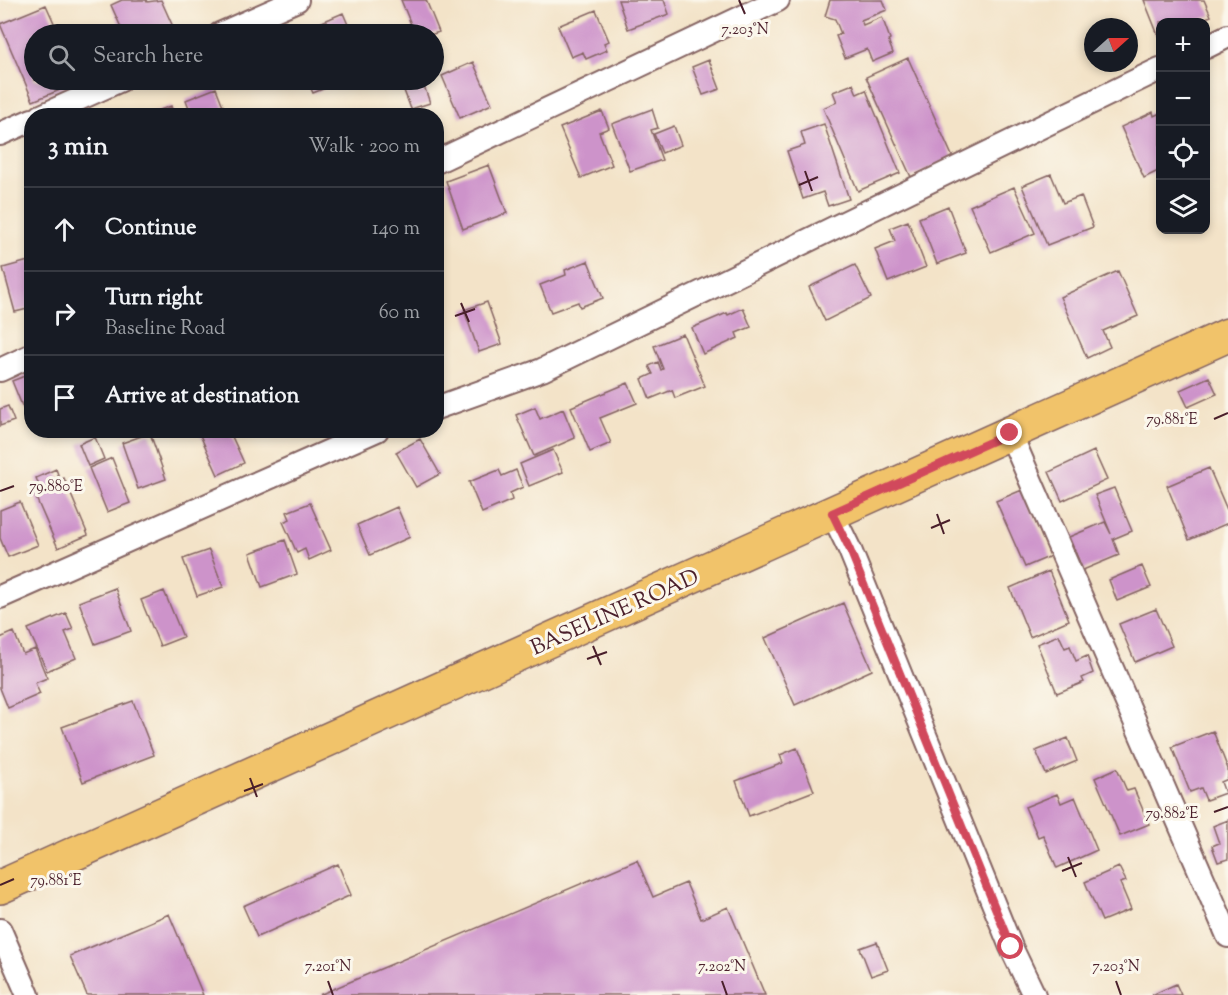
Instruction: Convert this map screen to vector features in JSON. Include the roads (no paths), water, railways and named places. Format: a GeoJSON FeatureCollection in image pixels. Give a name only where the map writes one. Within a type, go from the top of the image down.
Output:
{"type":"FeatureCollection","features":[{"type":"Feature","properties":{"kind":"main road","name":"BASELINE ROAD"},"geometry":{"type":"LineString","coordinates":[[0,887],[1228,335]]}},
{"type":"Feature","properties":{"kind":"street"},"geometry":{"type":"LineString","coordinates":[[243,24],[297,0]]}},
{"type":"Feature","properties":{"kind":"street"},"geometry":{"type":"LineString","coordinates":[[444,158],[778,0]]}},
{"type":"Feature","properties":{"kind":"street"},"geometry":{"type":"LineString","coordinates":[[1210,45],[1228,36]]}},
{"type":"Feature","properties":{"kind":"street"},"geometry":{"type":"LineString","coordinates":[[444,405],[542,370],[1156,71]]}},
{"type":"Feature","properties":{"kind":"street"},"geometry":{"type":"LineString","coordinates":[[59,108],[99,90]]}},
{"type":"Feature","properties":{"kind":"street"},"geometry":{"type":"LineString","coordinates":[[0,134],[24,124]]}},
{"type":"Feature","properties":{"kind":"street"},"geometry":{"type":"LineString","coordinates":[[0,370],[24,359]]}},
{"type":"Feature","properties":{"kind":"street"},"geometry":{"type":"LineString","coordinates":[[1010,433],[1228,936]]}},
{"type":"Feature","properties":{"kind":"street"},"geometry":{"type":"LineString","coordinates":[[0,597],[359,438]]}},
{"type":"Feature","properties":{"kind":"street"},"geometry":{"type":"LineString","coordinates":[[832,513],[850,550],[1011,947],[1034,995]]}},
{"type":"Feature","properties":{"kind":"street"},"geometry":{"type":"LineString","coordinates":[[0,930],[28,995]]}}]}
